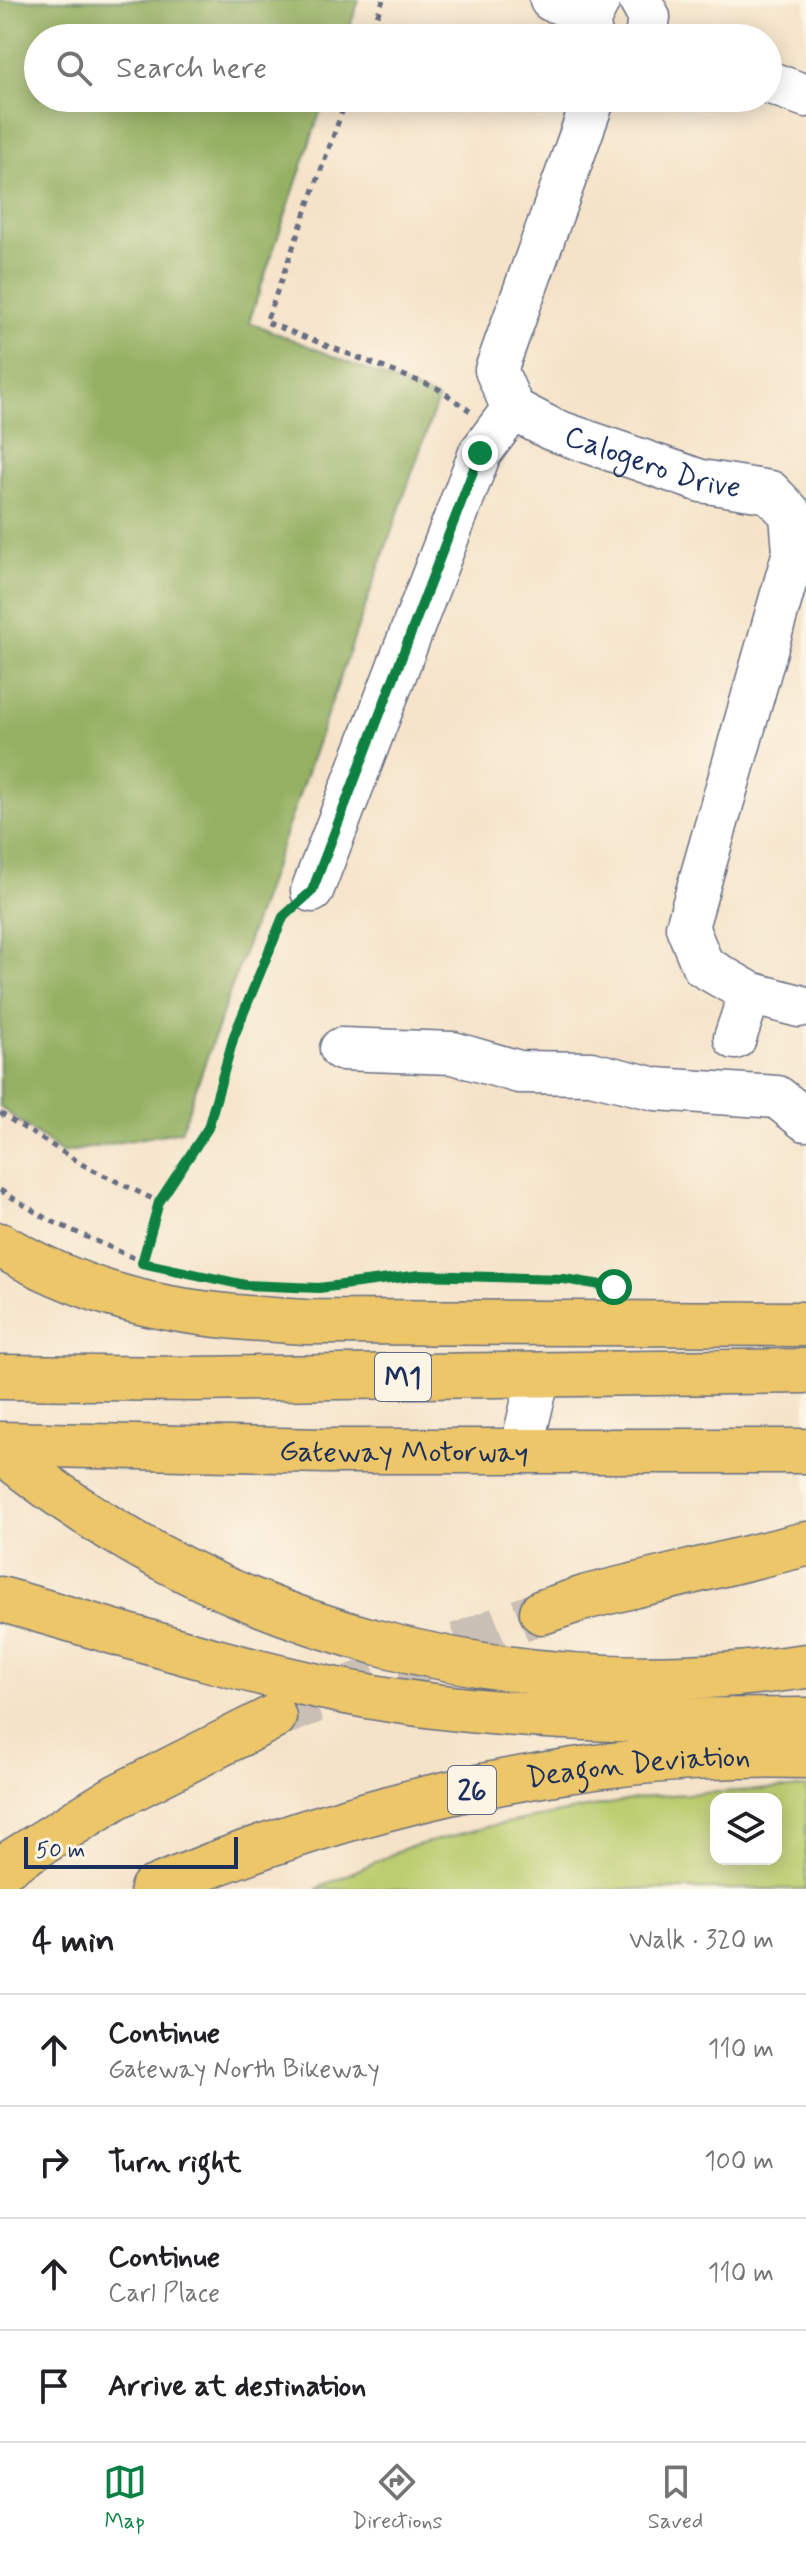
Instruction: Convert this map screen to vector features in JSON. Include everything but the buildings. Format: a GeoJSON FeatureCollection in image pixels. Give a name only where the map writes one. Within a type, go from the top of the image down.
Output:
{"type":"FeatureCollection","features":[{"type":"Feature","properties":{"kind":"highway"},"geometry":{"type":"LineString","coordinates":[[0,1245],[84,1288],[188,1313],[237,1318],[321,1322],[806,1324]]}},
{"type":"Feature","properties":{"kind":"highway","name":"M1"},"geometry":{"type":"LineString","coordinates":[[0,1377],[806,1371]]}},
{"type":"Feature","properties":{"kind":"highway"},"geometry":{"type":"LineString","coordinates":[[0,1447],[96,1520],[172,1564],[264,1608],[372,1644],[443,1660],[528,1673],[649,1680],[752,1674],[806,1666]]}},
{"type":"Feature","properties":{"kind":"highway","name":"Gateway Motorway"},"geometry":{"type":"LineString","coordinates":[[0,1447],[806,1451]]}},
{"type":"Feature","properties":{"kind":"highway"},"geometry":{"type":"LineString","coordinates":[[542,1612],[587,1597],[806,1544]]}},
{"type":"Feature","properties":{"kind":"highway"},"geometry":{"type":"LineString","coordinates":[[0,1599],[324,1688],[540,1715],[680,1721],[806,1720]]}},
{"type":"Feature","properties":{"kind":"highway"},"geometry":{"type":"LineString","coordinates":[[0,1869],[116,1797],[274,1717]]}},
{"type":"Feature","properties":{"kind":"highway","name":"Deagon Deviation"},"geometry":{"type":"LineString","coordinates":[[152,1889],[312,1830],[432,1797],[648,1761],[806,1756]]}},
{"type":"Feature","properties":{"kind":"street"},"geometry":{"type":"LineString","coordinates":[[782,87],[806,96]]}},
{"type":"Feature","properties":{"kind":"street"},"geometry":{"type":"LineString","coordinates":[[312,891],[480,453],[506,419],[496,370],[589,112]]}},
{"type":"Feature","properties":{"kind":"street","name":"Calogero Drive"},"geometry":{"type":"LineString","coordinates":[[506,419],[551,429],[701,481],[770,492],[798,510],[794,552],[687,927],[703,966],[750,993],[799,1006]]}},
{"type":"Feature","properties":{"kind":"street"},"geometry":{"type":"LineString","coordinates":[[735,1038],[750,993]]}},
{"type":"Feature","properties":{"kind":"street"},"geometry":{"type":"LineString","coordinates":[[341,1049],[453,1053],[519,1072],[591,1073],[656,1089],[777,1097],[806,1120]]}},
{"type":"Feature","properties":{"kind":"street"},"geometry":{"type":"LineString","coordinates":[[521,1450],[539,1375]]}},
{"type":"Feature","properties":{"kind":"path"},"geometry":{"type":"LineString","coordinates":[[374,24],[383,0]]}},
{"type":"Feature","properties":{"kind":"path"},"geometry":{"type":"LineString","coordinates":[[342,112],[266,322],[439,389],[506,419]]}},
{"type":"Feature","properties":{"kind":"path"},"geometry":{"type":"LineString","coordinates":[[142,1263],[159,1202],[208,1128],[234,1036],[283,917],[312,891]]}},
{"type":"Feature","properties":{"kind":"path"},"geometry":{"type":"LineString","coordinates":[[0,1113],[85,1166],[159,1202]]}},
{"type":"Feature","properties":{"kind":"path"},"geometry":{"type":"LineString","coordinates":[[0,1190],[47,1219],[142,1263],[157,1266]]}},
{"type":"Feature","properties":{"kind":"path"},"geometry":{"type":"LineString","coordinates":[[348,1284],[420,1275],[564,1279],[614,1287]]}},
{"type":"Feature","properties":{"kind":"green space"},"geometry":{"type":"Polygon","coordinates":[[[0,0],[359,0],[351,24],[24,24],[24,112],[320,112],[249,322],[438,399],[181,1131],[62,1153],[0,1107],[0,0]]]}},
{"type":"Feature","properties":{"kind":"green space"},"geometry":{"type":"Polygon","coordinates":[[[806,1787],[806,1889],[316,1889],[406,1848],[495,1825],[652,1796],[806,1787]]]}},
{"type":"Feature","properties":{"kind":"tunnel"},"geometry":{"type":"LineString","coordinates":[[274,1717],[542,1612]]}},
{"type":"Feature","properties":{"kind":"route"},"geometry":{"type":"LineString","coordinates":[[480,453],[312,891],[283,917],[234,1036],[208,1128],[159,1202],[142,1263],[245,1285],[319,1288],[420,1275],[564,1279],[614,1287]]}}]}
